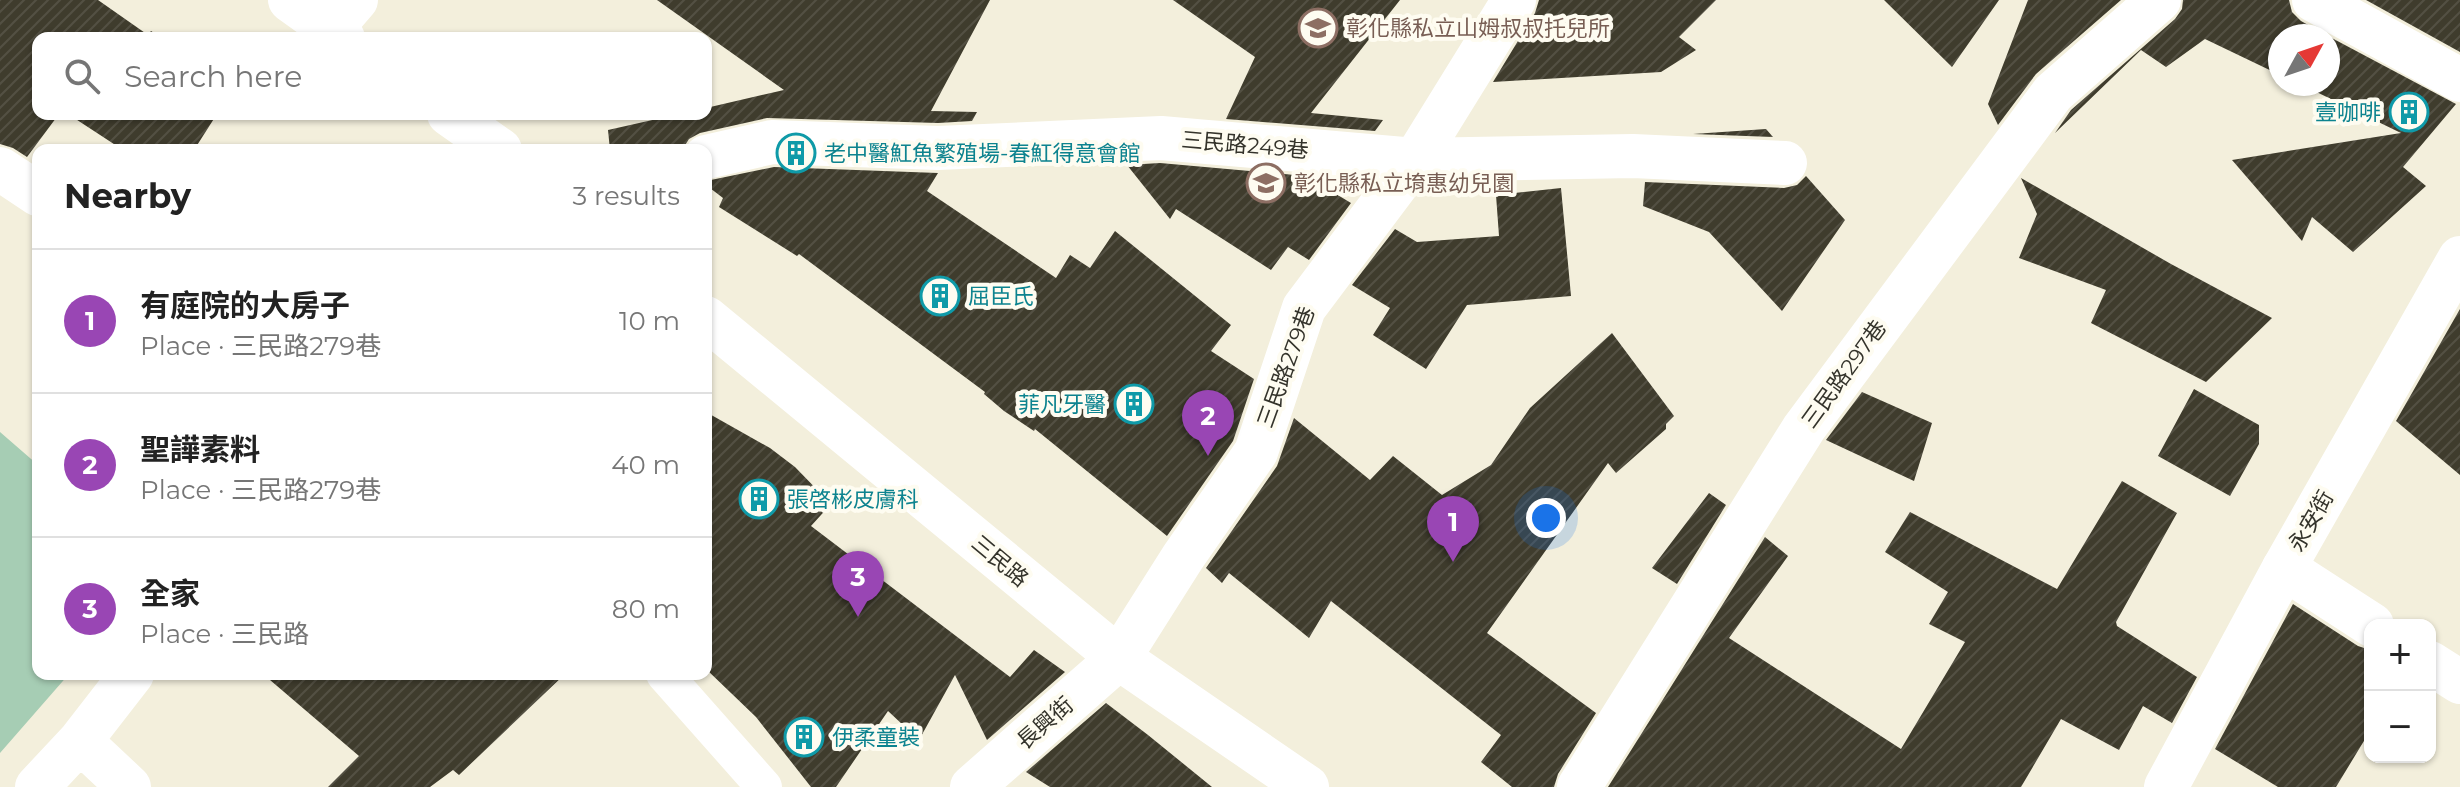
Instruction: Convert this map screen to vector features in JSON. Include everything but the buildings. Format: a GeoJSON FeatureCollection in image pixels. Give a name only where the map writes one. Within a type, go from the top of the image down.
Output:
{"type":"FeatureCollection","features":[{"type":"Feature","properties":{"kind":"street"},"geometry":{"type":"LineString","coordinates":[[290,0],[343,22]]}},
{"type":"Feature","properties":{"kind":"street","name":"三民路279巷"},"geometry":{"type":"LineString","coordinates":[[1119,658],[1183,557],[1256,452],[1304,308],[1415,160],[1514,0]]}},
{"type":"Feature","properties":{"kind":"street","name":"三民路297巷"},"geometry":{"type":"LineString","coordinates":[[1579,787],[1804,428],[2053,93],[2159,0]]}},
{"type":"Feature","properties":{"kind":"street"},"geometry":{"type":"LineString","coordinates":[[2314,0],[2460,80]]}},
{"type":"Feature","properties":{"kind":"street"},"geometry":{"type":"LineString","coordinates":[[458,120],[492,144]]}},
{"type":"Feature","properties":{"kind":"street","name":"三民路249巷"},"geometry":{"type":"LineString","coordinates":[[712,156],[772,142],[938,148],[1161,138],[1415,160],[1633,156],[1785,163]]}},
{"type":"Feature","properties":{"kind":"street"},"geometry":{"type":"LineString","coordinates":[[0,169],[32,190]]}},
{"type":"Feature","properties":{"kind":"street","name":"永安街"},"geometry":{"type":"LineString","coordinates":[[2166,787],[2284,568],[2460,258]]}},
{"type":"Feature","properties":{"kind":"street","name":"三民路"},"geometry":{"type":"LineString","coordinates":[[712,323],[1119,658],[1307,787]]}},
{"type":"Feature","properties":{"kind":"street"},"geometry":{"type":"LineString","coordinates":[[2284,568],[2364,620]]}},
{"type":"Feature","properties":{"kind":"street","name":"長興街"},"geometry":{"type":"LineString","coordinates":[[972,787],[1119,658]]}},
{"type":"Feature","properties":{"kind":"street"},"geometry":{"type":"LineString","coordinates":[[2436,667],[2460,682]]}},
{"type":"Feature","properties":{"kind":"street"},"geometry":{"type":"LineString","coordinates":[[37,787],[80,741],[127,680]]}},
{"type":"Feature","properties":{"kind":"street"},"geometry":{"type":"LineString","coordinates":[[80,741],[129,787]]}},
{"type":"Feature","properties":{"kind":"lane"},"geometry":{"type":"LineString","coordinates":[[669,680],[764,787]]}},
{"type":"Feature","properties":{"kind":"green space"},"geometry":{"type":"Polygon","coordinates":[[[0,432],[32,460],[32,680],[64,680],[0,753],[0,432]]]}},
{"type":"Feature","properties":{"kind":"place","name":"彰化縣私立山姆叔叔托兒所"},"geometry":{"type":"Point","coordinates":[1318,28]}},
{"type":"Feature","properties":{"kind":"place","name":"壹咖啡"},"geometry":{"type":"Point","coordinates":[2409,112]}},
{"type":"Feature","properties":{"kind":"place","name":"老中醫魟魚繁殖場-春魟得意會館"},"geometry":{"type":"Point","coordinates":[796,153]}},
{"type":"Feature","properties":{"kind":"place","name":"彰化縣私立堉惠幼兒園"},"geometry":{"type":"Point","coordinates":[1266,183]}},
{"type":"Feature","properties":{"kind":"place","name":"屈臣氏"},"geometry":{"type":"Point","coordinates":[940,296]}},
{"type":"Feature","properties":{"kind":"place","name":"菲凡牙醫"},"geometry":{"type":"Point","coordinates":[1134,404]}},
{"type":"Feature","properties":{"kind":"place","name":"聖譁素料"},"geometry":{"type":"Point","coordinates":[1208,456]}},
{"type":"Feature","properties":{"kind":"place","name":"張啓彬皮膚科"},"geometry":{"type":"Point","coordinates":[759,499]}},
{"type":"Feature","properties":{"kind":"place","name":"有庭院的大房子"},"geometry":{"type":"Point","coordinates":[1453,562]}},
{"type":"Feature","properties":{"kind":"place","name":"全家"},"geometry":{"type":"Point","coordinates":[858,617]}},
{"type":"Feature","properties":{"kind":"place","name":"伊柔童裝"},"geometry":{"type":"Point","coordinates":[804,737]}}]}
